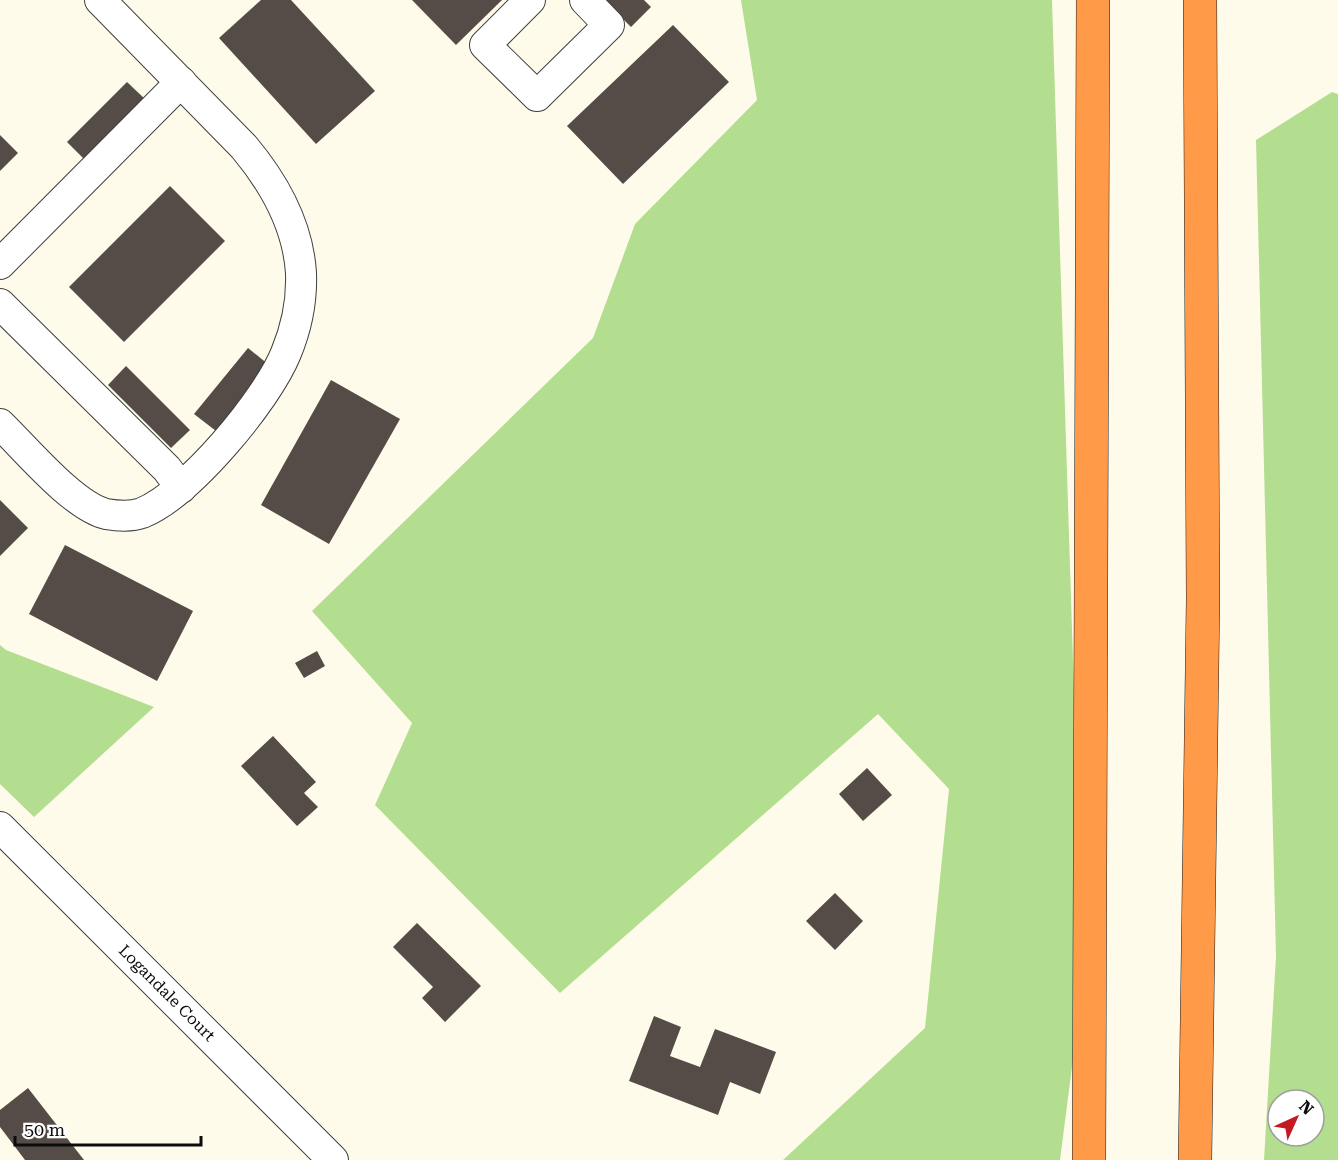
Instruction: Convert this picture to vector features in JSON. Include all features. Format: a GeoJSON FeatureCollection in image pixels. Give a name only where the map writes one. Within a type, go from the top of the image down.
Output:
{"type":"FeatureCollection","features":[{"type":"Feature","properties":{"kind":"highway"},"geometry":{"type":"LineString","coordinates":[[1089,1160],[1093,0]]}},
{"type":"Feature","properties":{"kind":"highway"},"geometry":{"type":"LineString","coordinates":[[1196,1160],[1203,599],[1200,0]]}},
{"type":"Feature","properties":{"kind":"street"},"geometry":{"type":"LineString","coordinates":[[0,424],[74,498],[92,509],[107,514],[126,516],[141,513],[181,488],[236,431],[272,381],[286,353],[295,326],[300,300],[301,274],[291,223],[280,197],[265,172],[244,147],[100,0]]}},
{"type":"Feature","properties":{"kind":"street"},"geometry":{"type":"LineString","coordinates":[[530,0],[485,45],[537,96],[609,25],[585,0]]}},
{"type":"Feature","properties":{"kind":"street"},"geometry":{"type":"LineString","coordinates":[[0,264],[181,82]]}},
{"type":"Feature","properties":{"kind":"street"},"geometry":{"type":"LineString","coordinates":[[0,304],[167,469],[181,488]]}},
{"type":"Feature","properties":{"kind":"street","name":"Logandale Court"},"geometry":{"type":"LineString","coordinates":[[0,827],[333,1160]]}},
{"type":"Feature","properties":{"kind":"green space"},"geometry":{"type":"Polygon","coordinates":[[[741,0],[1052,0],[1077,787],[1073,1059],[1060,1160],[783,1160],[925,1028],[949,789],[878,714],[560,993],[375,805],[412,723],[312,611],[593,338],[635,224],[757,100],[741,0]]]}},
{"type":"Feature","properties":{"kind":"green space"},"geometry":{"type":"Polygon","coordinates":[[[1332,92],[1338,94],[1338,1160],[1264,1160],[1266,1126],[1266,1148],[1326,1148],[1326,1088],[1268,1088],[1276,956],[1256,140],[1332,92]]]}},
{"type":"Feature","properties":{"kind":"green space"},"geometry":{"type":"Polygon","coordinates":[[[0,645],[6,650],[154,707],[34,817],[0,784],[0,645]]]}},
{"type":"Feature","properties":{"kind":"building"},"geometry":{"type":"Polygon","coordinates":[[[261,0],[291,0],[375,91],[316,144],[219,38],[261,0]]]}},
{"type":"Feature","properties":{"kind":"building"},"geometry":{"type":"Polygon","coordinates":[[[412,0],[502,0],[456,45],[412,0]]]}},
{"type":"Feature","properties":{"kind":"building"},"geometry":{"type":"Polygon","coordinates":[[[604,0],[644,0],[651,7],[631,27],[604,0]]]}},
{"type":"Feature","properties":{"kind":"building"},"geometry":{"type":"Polygon","coordinates":[[[673,25],[729,82],[623,184],[567,126],[673,25]]]}},
{"type":"Feature","properties":{"kind":"building"},"geometry":{"type":"Polygon","coordinates":[[[127,82],[146,100],[85,160],[67,142],[127,82]]]}},
{"type":"Feature","properties":{"kind":"building"},"geometry":{"type":"Polygon","coordinates":[[[0,135],[18,153],[0,171],[0,135]]]}},
{"type":"Feature","properties":{"kind":"building"},"geometry":{"type":"Polygon","coordinates":[[[170,186],[225,241],[124,342],[69,287],[170,186]]]}},
{"type":"Feature","properties":{"kind":"building"},"geometry":{"type":"Polygon","coordinates":[[[248,348],[269,365],[216,431],[194,414],[248,348]]]}},
{"type":"Feature","properties":{"kind":"building"},"geometry":{"type":"Polygon","coordinates":[[[126,366],[190,430],[171,448],[108,385],[126,366]]]}},
{"type":"Feature","properties":{"kind":"building"},"geometry":{"type":"Polygon","coordinates":[[[331,380],[400,419],[329,544],[261,505],[331,380]]]}},
{"type":"Feature","properties":{"kind":"building"},"geometry":{"type":"Polygon","coordinates":[[[0,500],[28,528],[0,556],[0,500]]]}},
{"type":"Feature","properties":{"kind":"building"},"geometry":{"type":"Polygon","coordinates":[[[65,545],[193,611],[157,681],[29,614],[65,545]]]}},
{"type":"Feature","properties":{"kind":"building"},"geometry":{"type":"Polygon","coordinates":[[[317,651],[325,666],[304,678],[295,663],[317,651]]]}},
{"type":"Feature","properties":{"kind":"building"},"geometry":{"type":"Polygon","coordinates":[[[273,736],[316,782],[304,793],[318,807],[297,826],[241,766],[273,736]]]}},
{"type":"Feature","properties":{"kind":"building"},"geometry":{"type":"Polygon","coordinates":[[[867,768],[892,795],[863,821],[839,794],[867,768]]]}},
{"type":"Feature","properties":{"kind":"building"},"geometry":{"type":"Polygon","coordinates":[[[835,893],[863,921],[835,950],[806,921],[835,893]]]}},
{"type":"Feature","properties":{"kind":"building"},"geometry":{"type":"Polygon","coordinates":[[[417,923],[481,986],[445,1022],[422,998],[433,987],[393,947],[417,923]]]}},
{"type":"Feature","properties":{"kind":"building"},"geometry":{"type":"Polygon","coordinates":[[[654,1016],[681,1027],[670,1056],[700,1067],[715,1029],[776,1052],[760,1094],[730,1082],[718,1115],[629,1081],[654,1016]]]}},
{"type":"Feature","properties":{"kind":"building"},"geometry":{"type":"Polygon","coordinates":[[[28,1088],[84,1160],[25,1160],[0,1127],[0,1110],[28,1088]]]}}]}
